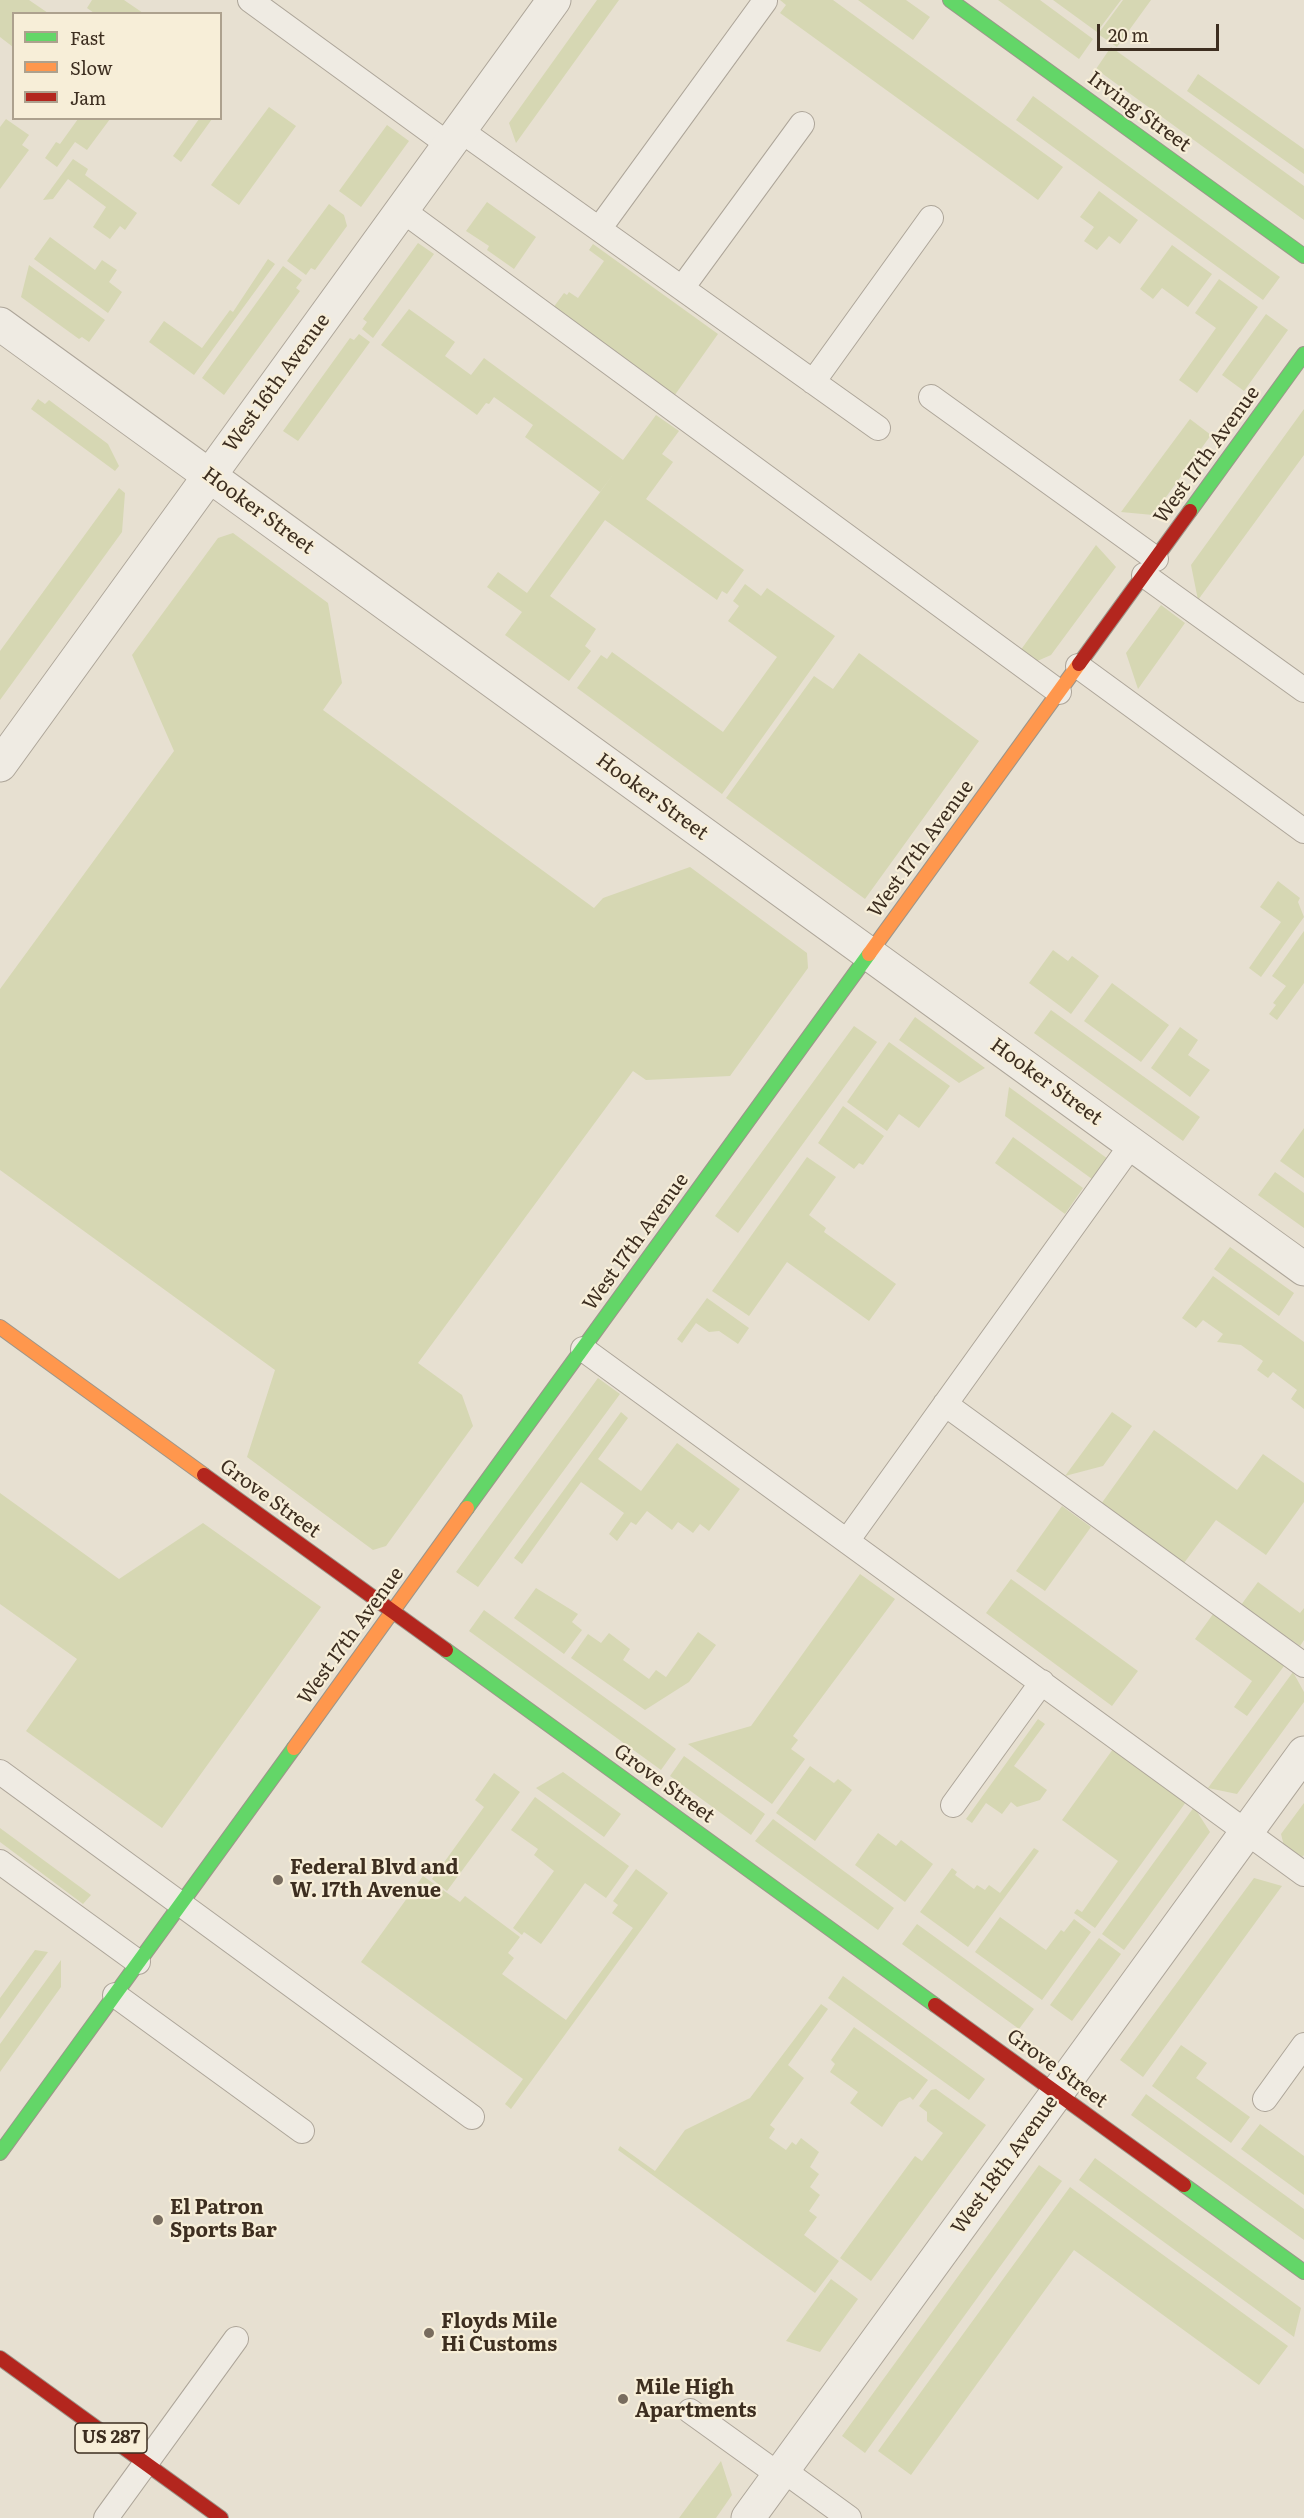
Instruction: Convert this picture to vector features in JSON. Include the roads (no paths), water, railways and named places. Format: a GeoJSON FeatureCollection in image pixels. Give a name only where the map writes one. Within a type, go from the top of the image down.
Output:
{"type":"FeatureCollection","features":[{"type":"Feature","properties":{"kind":"street","name":"West 16th Avenue"},"geometry":{"type":"LineString","coordinates":[[0,765],[554,0]]}},
{"type":"Feature","properties":{"kind":"street","name":"Irving Street"},"geometry":{"type":"LineString","coordinates":[[950,0],[1304,256]]}},
{"type":"Feature","properties":{"kind":"street","name":"Hooker Street"},"geometry":{"type":"LineString","coordinates":[[0,324],[1304,1269]]}},
{"type":"Feature","properties":{"kind":"street","name":"West 17th Avenue"},"geometry":{"type":"LineString","coordinates":[[0,2153],[1304,354]]}},
{"type":"Feature","properties":{"kind":"street","name":"Grove Street"},"geometry":{"type":"LineString","coordinates":[[2,1334],[392,1612],[1304,2272]]}},
{"type":"Feature","properties":{"kind":"street","name":"West 18th Avenue"},"geometry":{"type":"LineString","coordinates":[[748,2518],[1304,1753]]}},
{"type":"Feature","properties":{"kind":"street","name":"US 287"},"geometry":{"type":"LineString","coordinates":[[0,2358],[222,2518]]}},
{"type":"Feature","properties":{"kind":"lane"},"geometry":{"type":"LineString","coordinates":[[250,0],[455,137],[599,229],[878,428]]}},
{"type":"Feature","properties":{"kind":"lane"},"geometry":{"type":"LineString","coordinates":[[599,229],[765,1]]}},
{"type":"Feature","properties":{"kind":"lane"},"geometry":{"type":"LineString","coordinates":[[682,288],[802,124]]}},
{"type":"Feature","properties":{"kind":"lane"},"geometry":{"type":"LineString","coordinates":[[402,210],[1059,692]]}},
{"type":"Feature","properties":{"kind":"lane"},"geometry":{"type":"LineString","coordinates":[[813,382],[931,218]]}},
{"type":"Feature","properties":{"kind":"lane"},"geometry":{"type":"LineString","coordinates":[[931,397],[1304,690]]}},
{"type":"Feature","properties":{"kind":"lane"},"geometry":{"type":"LineString","coordinates":[[1078,666],[1304,831]]}},
{"type":"Feature","properties":{"kind":"lane"},"geometry":{"type":"LineString","coordinates":[[847,1541],[1132,1144]]}},
{"type":"Feature","properties":{"kind":"lane"},"geometry":{"type":"LineString","coordinates":[[583,1348],[1304,1874]]}},
{"type":"Feature","properties":{"kind":"lane"},"geometry":{"type":"LineString","coordinates":[[945,1404],[1304,1665]]}},
{"type":"Feature","properties":{"kind":"lane"},"geometry":{"type":"LineString","coordinates":[[952,1805],[1042,1682]]}},
{"type":"Feature","properties":{"kind":"lane"},"geometry":{"type":"LineString","coordinates":[[0,1772],[472,2117]]}},
{"type":"Feature","properties":{"kind":"lane"},"geometry":{"type":"LineString","coordinates":[[0,1862],[138,1962]]}},
{"type":"Feature","properties":{"kind":"lane"},"geometry":{"type":"LineString","coordinates":[[115,1995],[302,2131]]}},
{"type":"Feature","properties":{"kind":"lane"},"geometry":{"type":"LineString","coordinates":[[1264,2099],[1304,2044]]}},
{"type":"Feature","properties":{"kind":"lane"},"geometry":{"type":"LineString","coordinates":[[106,2518],[236,2339]]}},
{"type":"Feature","properties":{"kind":"lane"},"geometry":{"type":"LineString","coordinates":[[690,2411],[849,2518]]}},
{"type":"Feature","properties":{"kind":"place","name":"Federal Blvd and W. 17th Avenue"},"geometry":{"type":"Point","coordinates":[278,1880]}},
{"type":"Feature","properties":{"kind":"place","name":"El Patron Sports Bar"},"geometry":{"type":"Point","coordinates":[158,2220]}},
{"type":"Feature","properties":{"kind":"place","name":"Floyds Mile Hi Customs"},"geometry":{"type":"Point","coordinates":[429,2333]}},
{"type":"Feature","properties":{"kind":"place","name":"Mile High Apartments"},"geometry":{"type":"Point","coordinates":[623,2399]}}]}
